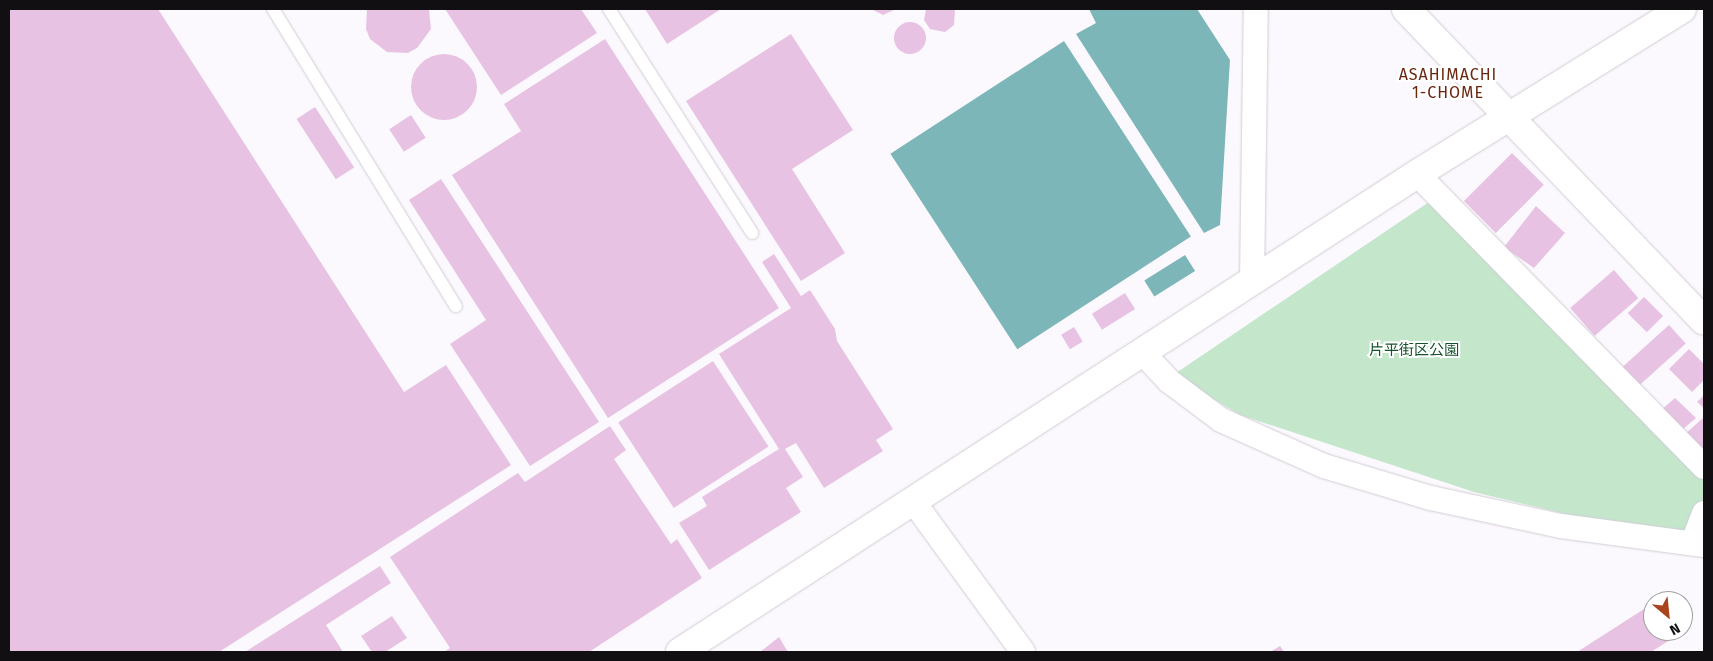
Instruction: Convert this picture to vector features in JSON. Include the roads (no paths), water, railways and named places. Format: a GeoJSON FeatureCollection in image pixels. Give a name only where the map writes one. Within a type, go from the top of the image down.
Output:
{"type":"FeatureCollection","features":[{"type":"Feature","properties":{"kind":"street"},"geometry":{"type":"LineString","coordinates":[[1252,281],[1256,9]]}},
{"type":"Feature","properties":{"kind":"street"},"geometry":{"type":"LineString","coordinates":[[1406,9],[1507,117],[1704,321]]}},
{"type":"Feature","properties":{"kind":"street"},"geometry":{"type":"LineString","coordinates":[[680,652],[1417,174],[1682,9]]}},
{"type":"Feature","properties":{"kind":"street"},"geometry":{"type":"LineString","coordinates":[[1417,174],[1704,467]]}},
{"type":"Feature","properties":{"kind":"street"},"geometry":{"type":"LineString","coordinates":[[1142,352],[1169,381],[1222,420],[1324,466],[1431,498],[1561,526],[1698,543],[1704,513]]}},
{"type":"Feature","properties":{"kind":"street"},"geometry":{"type":"LineString","coordinates":[[913,501],[1023,652]]}},
{"type":"Feature","properties":{"kind":"lane"},"geometry":{"type":"LineString","coordinates":[[273,9],[456,306]]}},
{"type":"Feature","properties":{"kind":"lane"},"geometry":{"type":"LineString","coordinates":[[609,9],[752,234]]}},
{"type":"Feature","properties":{"kind":"water"},"geometry":{"type":"Polygon","coordinates":[[[1089,9],[1197,9],[1230,60],[1220,225],[1204,233],[1076,34],[1096,23],[1089,9]]]}},
{"type":"Feature","properties":{"kind":"water"},"geometry":{"type":"Polygon","coordinates":[[[1064,41],[1191,236],[1017,349],[890,154],[1064,41]]]}},
{"type":"Feature","properties":{"kind":"water"},"geometry":{"type":"Polygon","coordinates":[[[1185,255],[1195,271],[1154,297],[1144,280],[1185,255]]]}},
{"type":"Feature","properties":{"kind":"district","name":"ASAHIMACHI 1-CHOME"},"geometry":{"type":"Point","coordinates":[1448,84]}},
{"type":"Feature","properties":{"kind":"park label","name":"片平街区公園"},"geometry":{"type":"Point","coordinates":[1414,351]}}]}
